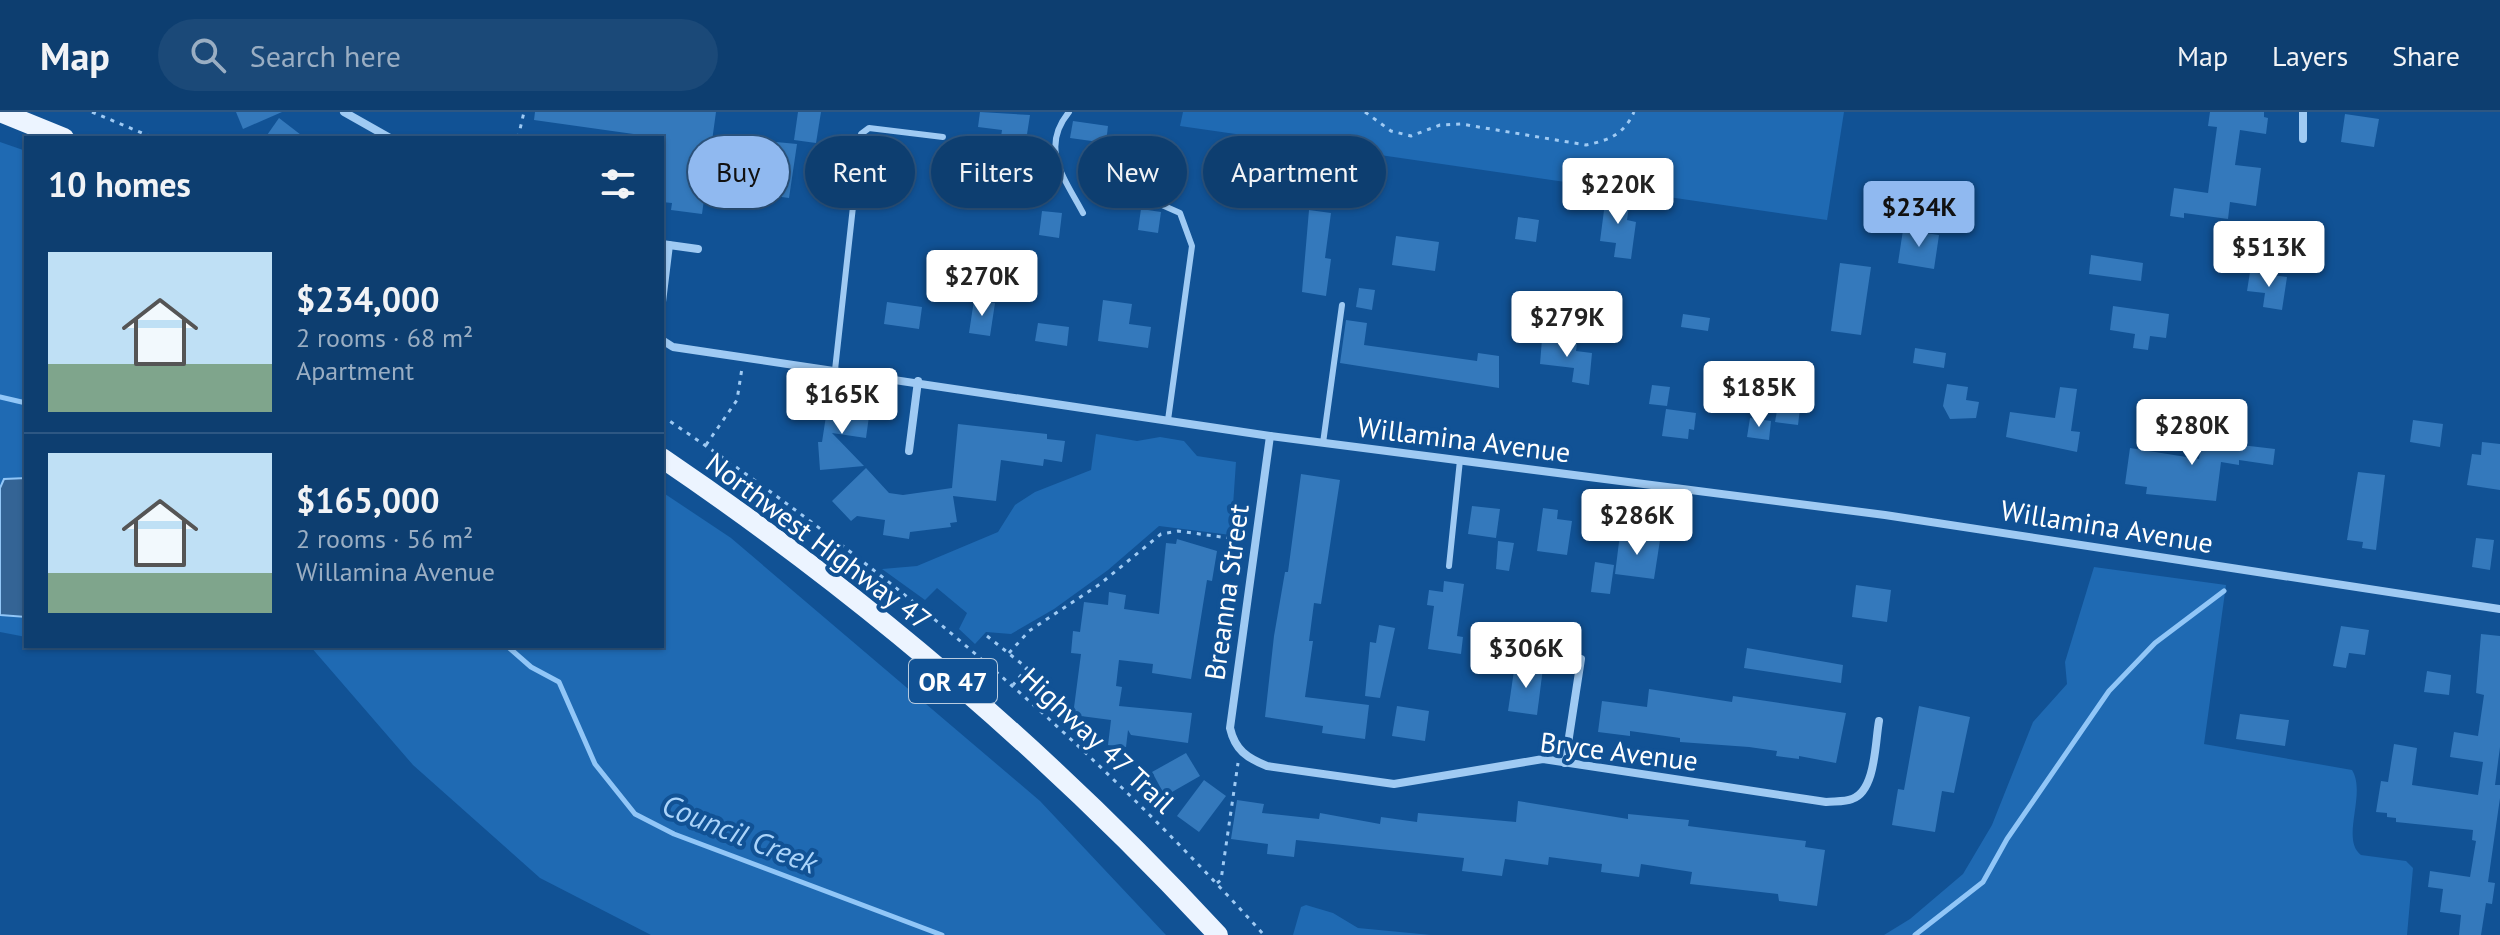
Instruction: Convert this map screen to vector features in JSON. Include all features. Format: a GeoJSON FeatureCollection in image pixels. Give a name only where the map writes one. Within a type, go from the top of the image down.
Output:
{"type":"FeatureCollection","features":[{"type":"Feature","properties":{"kind":"main road"},"geometry":{"type":"LineString","coordinates":[[0,112],[59,136]]}},
{"type":"Feature","properties":{"kind":"main road","name":"Northwest Highway 47"},"geometry":{"type":"LineString","coordinates":[[664,459],[770,534],[961,688],[1099,813],[1218,935]]}},
{"type":"Feature","properties":{"kind":"street"},"geometry":{"type":"LineString","coordinates":[[344,112],[386,136]]}},
{"type":"Feature","properties":{"kind":"street"},"geometry":{"type":"LineString","coordinates":[[2303,112],[2303,139]]}},
{"type":"Feature","properties":{"kind":"street"},"geometry":{"type":"LineString","coordinates":[[664,273],[666,244],[698,249]]}},
{"type":"Feature","properties":{"kind":"street","name":"Willamina Avenue"},"geometry":{"type":"LineString","coordinates":[[664,341],[673,347],[918,381],[1270,436],[1885,515],[2500,609]]}},
{"type":"Feature","properties":{"kind":"street"},"geometry":{"type":"LineString","coordinates":[[909,451],[918,381]]}},
{"type":"Feature","properties":{"kind":"street","name":"Breanna Street"},"geometry":{"type":"LineString","coordinates":[[1240,752],[1233,739],[1231,713],[1270,436]]}},
{"type":"Feature","properties":{"kind":"street"},"geometry":{"type":"LineString","coordinates":[[1565,763],[1581,659]]}},
{"type":"Feature","properties":{"kind":"street","name":"Bryce Avenue"},"geometry":{"type":"LineString","coordinates":[[1240,752],[1267,766],[1394,784],[1528,760],[1826,802],[1855,799],[1870,776],[1879,721]]}},
{"type":"Feature","properties":{"kind":"lane"},"geometry":{"type":"LineString","coordinates":[[1069,112],[1058,129],[1054,160],[1083,213]]}},
{"type":"Feature","properties":{"kind":"lane"},"geometry":{"type":"LineString","coordinates":[[835,370],[861,134],[869,128],[935,136]]}},
{"type":"Feature","properties":{"kind":"lane"},"geometry":{"type":"LineString","coordinates":[[1168,420],[1192,246],[1180,213],[1169,208]]}},
{"type":"Feature","properties":{"kind":"lane"},"geometry":{"type":"LineString","coordinates":[[1323,443],[1342,305]]}},
{"type":"Feature","properties":{"kind":"lane"},"geometry":{"type":"LineString","coordinates":[[1449,566],[1460,460]]}},
{"type":"Feature","properties":{"kind":"path"},"geometry":{"type":"LineString","coordinates":[[92,112],[149,136]]}},
{"type":"Feature","properties":{"kind":"path"},"geometry":{"type":"LineString","coordinates":[[518,136],[524,112]]}},
{"type":"Feature","properties":{"kind":"path"},"geometry":{"type":"LineString","coordinates":[[1365,112],[1391,131],[1411,136],[1440,125],[1461,124],[1586,145],[1606,140],[1626,129],[1634,112]]}},
{"type":"Feature","properties":{"kind":"path"},"geometry":{"type":"LineString","coordinates":[[706,445],[737,400],[744,357]]}},
{"type":"Feature","properties":{"kind":"path","name":"Highway 47 Trail"},"geometry":{"type":"LineString","coordinates":[[664,417],[857,556],[1013,686],[1130,796],[1264,935]]}},
{"type":"Feature","properties":{"kind":"path"},"geometry":{"type":"LineString","coordinates":[[1009,653],[1029,631],[1100,584],[1161,534],[1178,531],[1255,541]]}},
{"type":"Feature","properties":{"kind":"path"},"geometry":{"type":"LineString","coordinates":[[987,636],[1027,668],[1013,686]]}},
{"type":"Feature","properties":{"kind":"path"},"geometry":{"type":"LineString","coordinates":[[1217,883],[1221,880],[1240,752]]}},
{"type":"Feature","properties":{"kind":"shaded area"},"geometry":{"type":"Polygon","coordinates":[[[1183,112],[1844,112],[1827,220],[1386,156],[1386,136],[1249,136],[1180,126],[1183,112]]]}},
{"type":"Feature","properties":{"kind":"shaded area"},"geometry":{"type":"Polygon","coordinates":[[[0,142],[24,150],[24,637],[0,632],[0,142]]]}},
{"type":"Feature","properties":{"kind":"shaded area"},"geometry":{"type":"Polygon","coordinates":[[[1096,434],[1137,441],[1160,437],[1184,441],[1197,456],[1236,462],[1231,535],[1159,526],[1108,570],[1054,609],[1011,634],[986,632],[975,644],[959,629],[967,613],[937,588],[925,600],[882,569],[917,566],[998,532],[1015,505],[1035,492],[1091,470],[1096,434]]]}},
{"type":"Feature","properties":{"kind":"shaded area"},"geometry":{"type":"Polygon","coordinates":[[[24,478],[24,617],[0,615],[0,488],[4,479],[24,478]]]}},
{"type":"Feature","properties":{"kind":"shaded area"},"geometry":{"type":"Polygon","coordinates":[[[664,493],[731,538],[1040,801],[1166,935],[651,935],[540,878],[413,765],[312,648],[664,648],[664,493]]]}},
{"type":"Feature","properties":{"kind":"shaded area"},"geometry":{"type":"Polygon","coordinates":[[[2094,567],[2226,585],[2204,744],[2352,770],[2357,791],[2353,827],[2355,848],[2361,855],[2406,861],[2413,868],[2407,935],[1884,935],[1910,919],[1963,874],[1992,825],[2033,722],[2067,684],[2065,662],[2094,567]]]}},
{"type":"Feature","properties":{"kind":"shaded area"},"geometry":{"type":"Polygon","coordinates":[[[1306,905],[1333,913],[1358,928],[1431,935],[1293,935],[1301,907],[1306,905]]]}},
{"type":"Feature","properties":{"kind":"building"},"geometry":{"type":"Polygon","coordinates":[[[236,112],[282,112],[243,129],[236,112]]]}},
{"type":"Feature","properties":{"kind":"building"},"geometry":{"type":"Polygon","coordinates":[[[535,112],[716,112],[713,136],[688,136],[688,208],[703,208],[702,214],[671,210],[672,203],[664,202],[664,136],[534,120],[535,112]]]}},
{"type":"Feature","properties":{"kind":"building"},"geometry":{"type":"Polygon","coordinates":[[[798,112],[821,112],[817,136],[805,136],[805,142],[794,140],[798,112]]]}},
{"type":"Feature","properties":{"kind":"building"},"geometry":{"type":"Polygon","coordinates":[[[980,112],[1030,115],[1027,136],[1001,136],[1002,130],[978,127],[980,112]]]}},
{"type":"Feature","properties":{"kind":"building"},"geometry":{"type":"Polygon","coordinates":[[[2210,112],[2264,112],[2264,117],[2268,118],[2266,134],[2240,130],[2235,165],[2261,168],[2256,206],[2230,202],[2228,219],[2184,213],[2184,218],[2170,216],[2174,188],[2208,193],[2217,127],[2208,126],[2210,112]]]}},
{"type":"Feature","properties":{"kind":"building"},"geometry":{"type":"Polygon","coordinates":[[[2345,114],[2379,119],[2374,147],[2341,142],[2345,114]]]}},
{"type":"Feature","properties":{"kind":"building"},"geometry":{"type":"Polygon","coordinates":[[[279,118],[302,136],[266,136],[279,118]]]}},
{"type":"Feature","properties":{"kind":"building"},"geometry":{"type":"Polygon","coordinates":[[[1073,121],[1108,126],[1107,136],[1070,138],[1073,121]]]}},
{"type":"Feature","properties":{"kind":"building"},"geometry":{"type":"Polygon","coordinates":[[[789,143],[797,144],[789,198],[789,143]]]}},
{"type":"Feature","properties":{"kind":"building"},"geometry":{"type":"Polygon","coordinates":[[[1568,184],[1598,188],[1596,206],[1566,202],[1568,184]]]}},
{"type":"Feature","properties":{"kind":"building"},"geometry":{"type":"Polygon","coordinates":[[[1606,195],[1630,198],[1627,220],[1636,222],[1631,259],[1614,257],[1616,243],[1600,241],[1606,195]]]}},
{"type":"Feature","properties":{"kind":"building"},"geometry":{"type":"Polygon","coordinates":[[[1141,209],[1161,212],[1158,233],[1138,230],[1141,209]]]}},
{"type":"Feature","properties":{"kind":"building"},"geometry":{"type":"Polygon","coordinates":[[[1309,210],[1331,213],[1325,258],[1331,259],[1326,296],[1302,292],[1309,210]]]}},
{"type":"Feature","properties":{"kind":"building"},"geometry":{"type":"Polygon","coordinates":[[[1042,211],[1062,213],[1059,238],[1039,235],[1042,211]]]}},
{"type":"Feature","properties":{"kind":"building"},"geometry":{"type":"Polygon","coordinates":[[[1518,217],[1539,220],[1536,242],[1515,239],[1518,217]]]}},
{"type":"Feature","properties":{"kind":"building"},"geometry":{"type":"Polygon","coordinates":[[[1903,230],[1939,235],[1934,269],[1898,263],[1903,230]]]}},
{"type":"Feature","properties":{"kind":"building"},"geometry":{"type":"Polygon","coordinates":[[[1396,236],[1439,242],[1435,271],[1392,265],[1396,236]]]}},
{"type":"Feature","properties":{"kind":"building"},"geometry":{"type":"Polygon","coordinates":[[[2091,255],[2143,263],[2141,281],[2089,274],[2091,255]]]}},
{"type":"Feature","properties":{"kind":"building"},"geometry":{"type":"Polygon","coordinates":[[[1840,263],[1871,267],[1861,335],[1831,331],[1840,263]]]}},
{"type":"Feature","properties":{"kind":"building"},"geometry":{"type":"Polygon","coordinates":[[[2250,272],[2287,277],[2282,310],[2263,307],[2265,293],[2247,291],[2250,272]]]}},
{"type":"Feature","properties":{"kind":"building"},"geometry":{"type":"Polygon","coordinates":[[[1359,288],[1375,290],[1372,310],[1356,307],[1359,288]]]}},
{"type":"Feature","properties":{"kind":"building"},"geometry":{"type":"Polygon","coordinates":[[[974,300],[995,303],[990,336],[969,333],[974,300]]]}},
{"type":"Feature","properties":{"kind":"building"},"geometry":{"type":"Polygon","coordinates":[[[1103,300],[1132,304],[1129,324],[1151,327],[1148,348],[1098,341],[1103,300]]]}},
{"type":"Feature","properties":{"kind":"building"},"geometry":{"type":"Polygon","coordinates":[[[887,302],[922,307],[919,329],[884,324],[887,302]]]}},
{"type":"Feature","properties":{"kind":"building"},"geometry":{"type":"Polygon","coordinates":[[[2113,306],[2169,314],[2166,338],[2150,336],[2148,350],[2133,348],[2135,334],[2110,330],[2113,306]]]}},
{"type":"Feature","properties":{"kind":"building"},"geometry":{"type":"Polygon","coordinates":[[[1683,314],[1710,318],[1708,331],[1681,327],[1683,314]]]}},
{"type":"Feature","properties":{"kind":"building"},"geometry":{"type":"Polygon","coordinates":[[[1346,320],[1367,323],[1364,345],[1477,361],[1478,353],[1499,356],[1499,388],[1340,363],[1346,320]]]}},
{"type":"Feature","properties":{"kind":"building"},"geometry":{"type":"Polygon","coordinates":[[[1038,323],[1069,327],[1067,346],[1035,341],[1038,323]]]}},
{"type":"Feature","properties":{"kind":"building"},"geometry":{"type":"Polygon","coordinates":[[[1542,339],[1577,344],[1576,351],[1592,353],[1589,385],[1572,382],[1574,368],[1540,364],[1542,339]]]}},
{"type":"Feature","properties":{"kind":"building"},"geometry":{"type":"Polygon","coordinates":[[[1915,348],[1946,353],[1944,368],[1913,363],[1915,348]]]}},
{"type":"Feature","properties":{"kind":"building"},"geometry":{"type":"Polygon","coordinates":[[[1947,384],[1968,387],[1966,400],[1979,402],[1976,418],[1950,419],[1943,406],[1947,384]]]}},
{"type":"Feature","properties":{"kind":"building"},"geometry":{"type":"Polygon","coordinates":[[[1652,385],[1670,387],[1667,406],[1649,404],[1652,385]]]}},
{"type":"Feature","properties":{"kind":"building"},"geometry":{"type":"Polygon","coordinates":[[[2060,387],[2077,389],[2071,431],[2080,432],[2077,452],[2006,437],[2010,412],[2055,418],[2060,387]]]}},
{"type":"Feature","properties":{"kind":"building"},"geometry":{"type":"Polygon","coordinates":[[[828,403],[870,409],[866,438],[832,433],[864,466],[820,470],[818,442],[822,442],[828,403]]]}},
{"type":"Feature","properties":{"kind":"building"},"geometry":{"type":"Polygon","coordinates":[[[1778,405],[1800,408],[1798,425],[1775,422],[1778,405]]]}},
{"type":"Feature","properties":{"kind":"building"},"geometry":{"type":"Polygon","coordinates":[[[1666,409],[1696,413],[1694,430],[1689,429],[1688,439],[1662,436],[1666,409]]]}},
{"type":"Feature","properties":{"kind":"building"},"geometry":{"type":"Polygon","coordinates":[[[1750,418],[1771,421],[1769,440],[1747,437],[1750,418]]]}},
{"type":"Feature","properties":{"kind":"building"},"geometry":{"type":"Polygon","coordinates":[[[2413,420],[2443,424],[2440,447],[2410,442],[2413,420]]]}},
{"type":"Feature","properties":{"kind":"building"},"geometry":{"type":"Polygon","coordinates":[[[958,424],[1047,434],[1047,439],[1065,441],[1062,462],[1044,459],[1043,466],[1001,460],[996,501],[953,496],[957,522],[950,523],[951,527],[910,532],[909,539],[883,535],[885,520],[857,516],[851,521],[832,501],[866,468],[889,493],[903,495],[952,488],[958,424]]]}},
{"type":"Feature","properties":{"kind":"building"},"geometry":{"type":"Polygon","coordinates":[[[2204,429],[2243,434],[2241,445],[2275,449],[2273,465],[2239,460],[2239,465],[2221,462],[2216,501],[2146,494],[2147,487],[2125,484],[2130,448],[2199,459],[2204,429]]]}},
{"type":"Feature","properties":{"kind":"building"},"geometry":{"type":"Polygon","coordinates":[[[2482,442],[2500,444],[2500,490],[2467,485],[2472,454],[2481,455],[2482,442]]]}},
{"type":"Feature","properties":{"kind":"building"},"geometry":{"type":"Polygon","coordinates":[[[2358,472],[2385,475],[2376,550],[2362,548],[2363,542],[2347,540],[2358,472]]]}},
{"type":"Feature","properties":{"kind":"building"},"geometry":{"type":"Polygon","coordinates":[[[1301,474],[1340,480],[1321,604],[1314,603],[1309,641],[1313,641],[1305,697],[1369,705],[1365,739],[1322,733],[1323,726],[1265,717],[1274,636],[1285,572],[1288,572],[1301,474]]]}},
{"type":"Feature","properties":{"kind":"building"},"geometry":{"type":"Polygon","coordinates":[[[1472,506],[1500,509],[1496,538],[1468,534],[1472,506]]]}},
{"type":"Feature","properties":{"kind":"building"},"geometry":{"type":"Polygon","coordinates":[[[1543,508],[1558,510],[1557,519],[1572,521],[1567,555],[1537,551],[1543,508]]]}},
{"type":"Feature","properties":{"kind":"building"},"geometry":{"type":"Polygon","coordinates":[[[1620,534],[1660,540],[1654,579],[1615,574],[1620,534]]]}},
{"type":"Feature","properties":{"kind":"building"},"geometry":{"type":"Polygon","coordinates":[[[2476,538],[2494,540],[2490,570],[2472,567],[2476,538]]]}},
{"type":"Feature","properties":{"kind":"building"},"geometry":{"type":"Polygon","coordinates":[[[1177,539],[1217,551],[1212,581],[1207,580],[1191,679],[1152,673],[1153,664],[1119,660],[1116,686],[1122,687],[1119,706],[1192,713],[1188,743],[1131,735],[1128,730],[1126,747],[1108,745],[1111,720],[1073,715],[1081,654],[1071,653],[1073,631],[1080,632],[1084,602],[1108,605],[1109,592],[1126,595],[1124,609],[1159,614],[1166,543],[1176,544],[1177,539]]]}},
{"type":"Feature","properties":{"kind":"building"},"geometry":{"type":"Polygon","coordinates":[[[1498,541],[1514,543],[1509,571],[1496,569],[1498,541]]]}},
{"type":"Feature","properties":{"kind":"building"},"geometry":{"type":"Polygon","coordinates":[[[1595,562],[1614,565],[1610,594],[1591,592],[1595,562]]]}},
{"type":"Feature","properties":{"kind":"building"},"geometry":{"type":"Polygon","coordinates":[[[1444,581],[1464,584],[1457,636],[1463,637],[1461,654],[1428,649],[1434,606],[1427,605],[1429,590],[1443,592],[1444,581]]]}},
{"type":"Feature","properties":{"kind":"building"},"geometry":{"type":"Polygon","coordinates":[[[1856,585],[1891,590],[1887,622],[1852,617],[1856,585]]]}},
{"type":"Feature","properties":{"kind":"building"},"geometry":{"type":"Polygon","coordinates":[[[1379,625],[1395,628],[1380,698],[1365,696],[1370,642],[1376,643],[1379,625]]]}},
{"type":"Feature","properties":{"kind":"building"},"geometry":{"type":"Polygon","coordinates":[[[2341,626],[2369,630],[2365,655],[2349,653],[2346,668],[2333,666],[2341,626]]]}},
{"type":"Feature","properties":{"kind":"building"},"geometry":{"type":"Polygon","coordinates":[[[2481,634],[2500,636],[2500,747],[2495,785],[2500,785],[2500,798],[2488,882],[2495,883],[2492,904],[2486,903],[2481,935],[2459,935],[2461,915],[2440,912],[2443,889],[2428,887],[2430,871],[2470,877],[2476,841],[2472,840],[2473,830],[2396,822],[2396,818],[2387,817],[2387,813],[2376,812],[2381,781],[2388,782],[2394,744],[2417,748],[2412,785],[2478,795],[2483,762],[2450,757],[2454,732],[2478,736],[2484,695],[2476,693],[2481,634]]]}},
{"type":"Feature","properties":{"kind":"building"},"geometry":{"type":"Polygon","coordinates":[[[1747,648],[1843,665],[1841,683],[1744,668],[1747,648]]]}},
{"type":"Feature","properties":{"kind":"building"},"geometry":{"type":"Polygon","coordinates":[[[1515,664],[1543,668],[1537,715],[1508,711],[1515,664]]]}},
{"type":"Feature","properties":{"kind":"building"},"geometry":{"type":"Polygon","coordinates":[[[2427,671],[2451,675],[2449,695],[2424,692],[2427,671]]]}},
{"type":"Feature","properties":{"kind":"building"},"geometry":{"type":"Polygon","coordinates":[[[1649,689],[1732,702],[1733,696],[1846,713],[1836,763],[1799,756],[1799,759],[1776,756],[1777,751],[1749,747],[1680,742],[1680,738],[1630,731],[1630,736],[1598,732],[1602,701],[1647,707],[1649,689]]]}},
{"type":"Feature","properties":{"kind":"building"},"geometry":{"type":"Polygon","coordinates":[[[1397,706],[1429,711],[1425,741],[1392,736],[1397,706]]]}},
{"type":"Feature","properties":{"kind":"building"},"geometry":{"type":"Polygon","coordinates":[[[1919,706],[1970,717],[1954,793],[1942,791],[1935,832],[1892,825],[1898,789],[1904,790],[1919,706]]]}},
{"type":"Feature","properties":{"kind":"building"},"geometry":{"type":"Polygon","coordinates":[[[2240,714],[2289,720],[2285,746],[2236,739],[2240,714]]]}},
{"type":"Feature","properties":{"kind":"building"},"geometry":{"type":"Polygon","coordinates":[[[1186,753],[1200,776],[1165,796],[1152,772],[1186,753]]]}},
{"type":"Feature","properties":{"kind":"building"},"geometry":{"type":"Polygon","coordinates":[[[1204,780],[1226,796],[1199,832],[1177,816],[1204,780]]]}},
{"type":"Feature","properties":{"kind":"building"},"geometry":{"type":"Polygon","coordinates":[[[1237,800],[1264,804],[1262,813],[1319,819],[1320,813],[1380,824],[1381,817],[1417,822],[1418,813],[1516,822],[1518,801],[1628,819],[1628,814],[1689,820],[1688,826],[1806,841],[1805,847],[1825,850],[1817,906],[1779,901],[1778,894],[1690,884],[1692,872],[1641,864],[1639,877],[1601,872],[1602,864],[1549,857],[1548,865],[1505,859],[1502,876],[1462,871],[1464,858],[1296,840],[1294,857],[1267,854],[1268,844],[1231,839],[1237,800]]]}},
{"type":"Feature","properties":{"kind":"waterway","name":"Council Creek"},"geometry":{"type":"LineString","coordinates":[[0,397],[24,403]]}},
{"type":"Feature","properties":{"kind":"waterway"},"geometry":{"type":"LineString","coordinates":[[1915,935],[1983,882],[2007,839],[2109,691],[2155,643],[2224,591]]}},
{"type":"Feature","properties":{"kind":"waterway","name":"Council Creek"},"geometry":{"type":"LineString","coordinates":[[509,648],[531,667],[559,682],[595,764],[635,814],[674,834],[942,935]]}}]}
